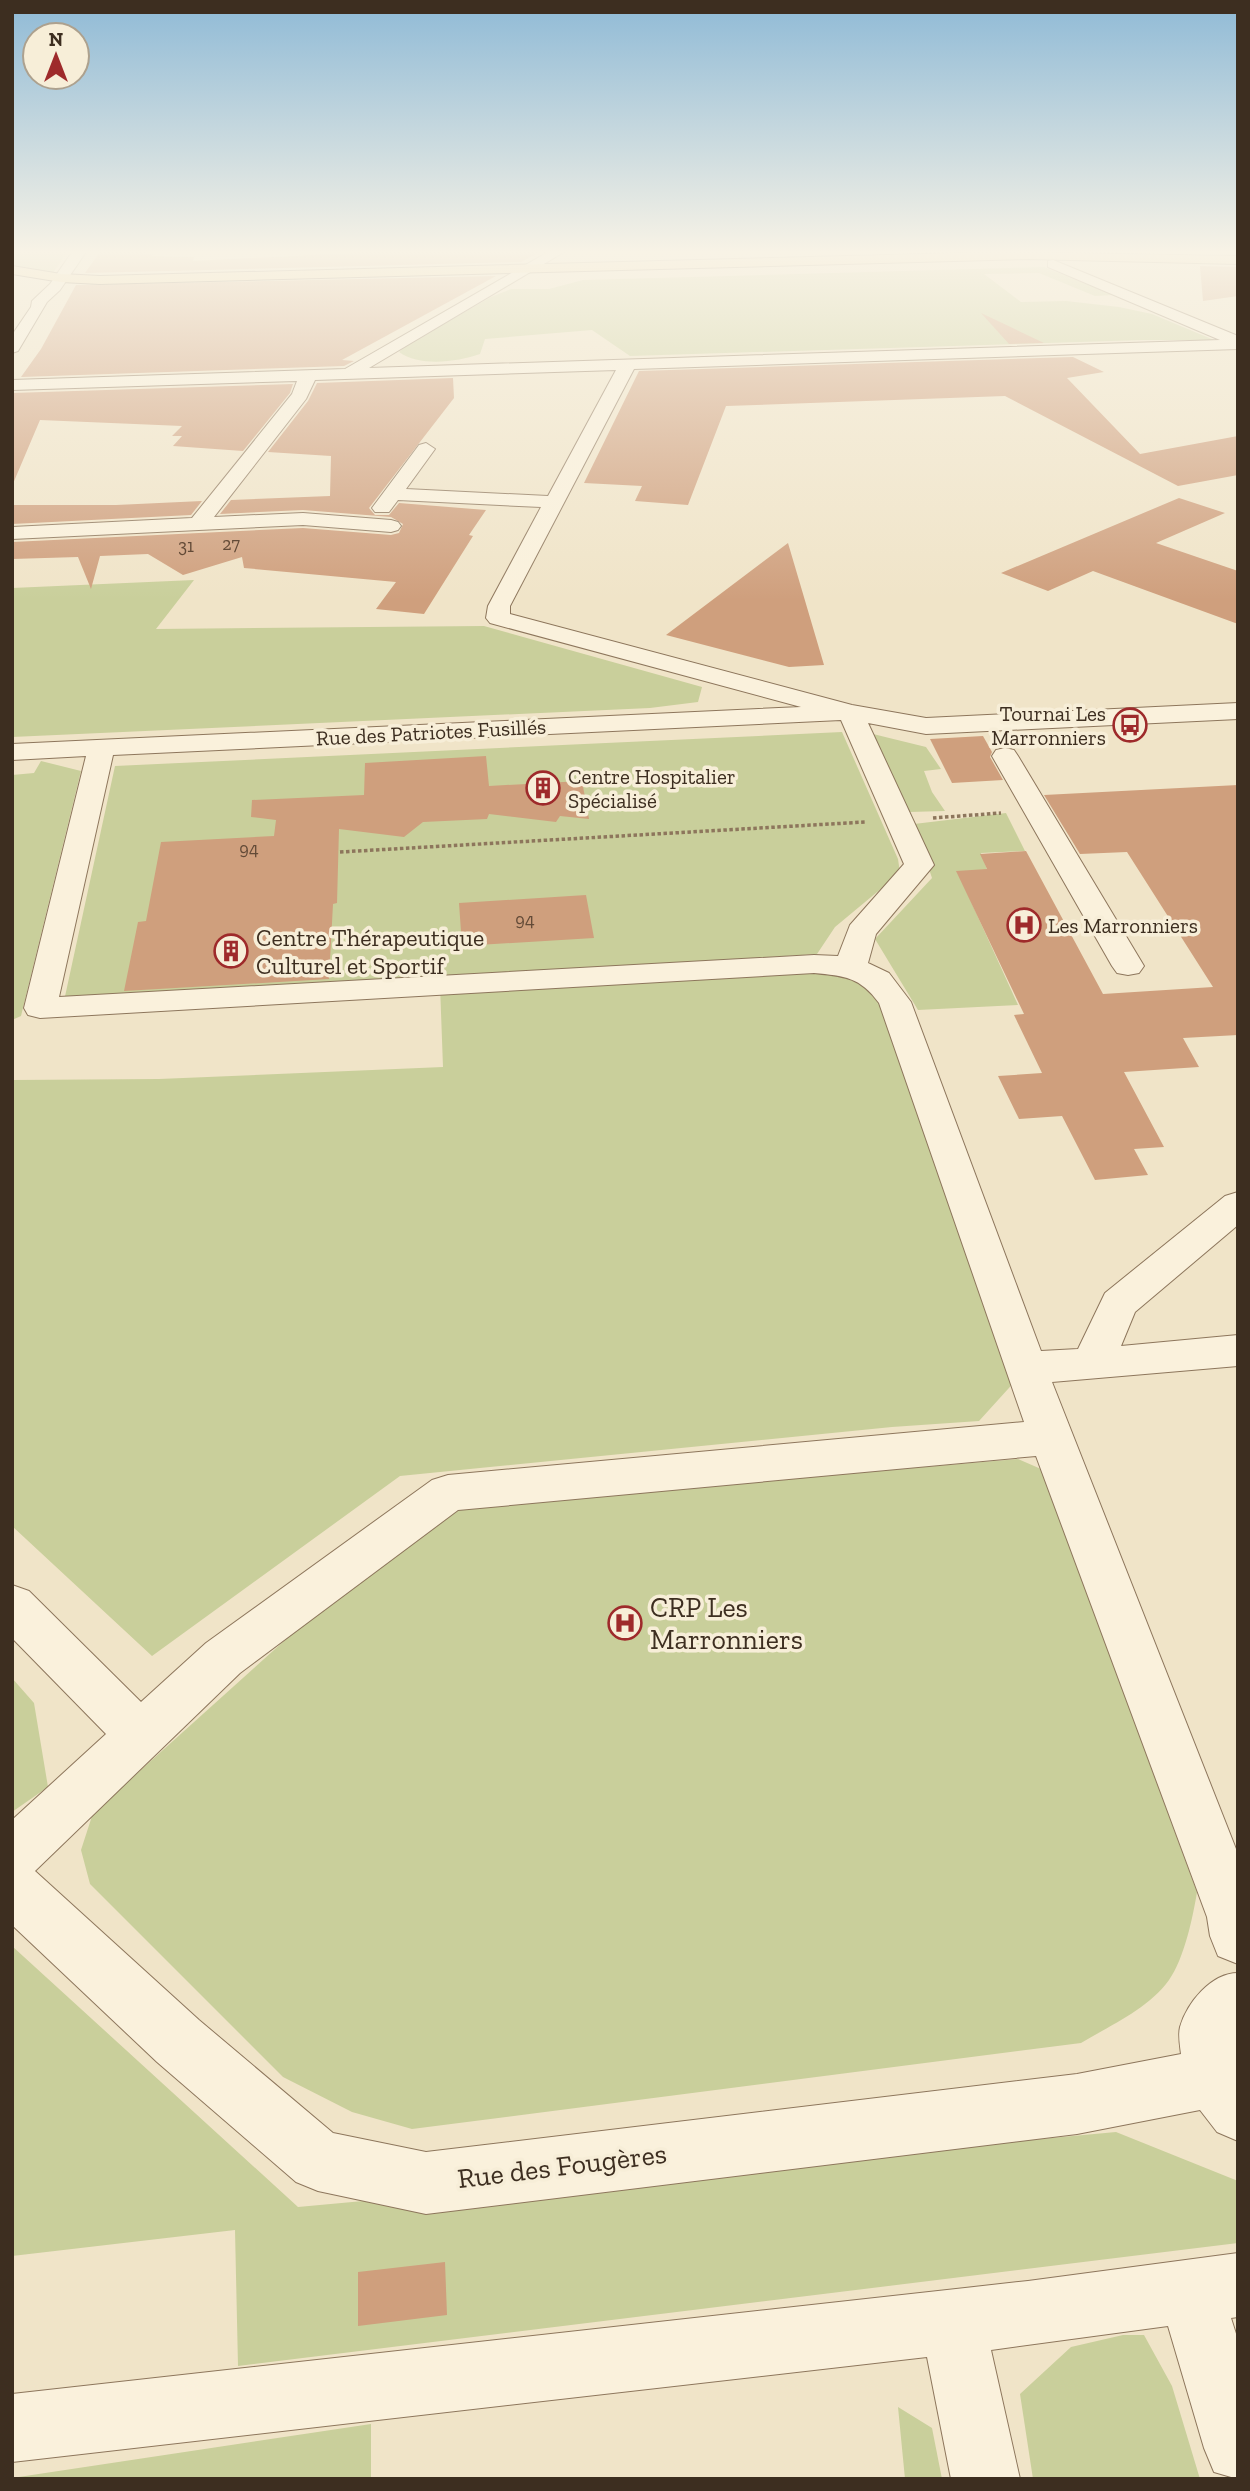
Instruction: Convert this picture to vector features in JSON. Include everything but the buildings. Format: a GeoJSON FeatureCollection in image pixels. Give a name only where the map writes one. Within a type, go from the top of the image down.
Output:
{"type":"FeatureCollection","features":[{"type":"Feature","properties":{"kind":"street"},"geometry":{"type":"LineString","coordinates":[[347,374],[357,368]]}},
{"type":"Feature","properties":{"kind":"street"},"geometry":{"type":"LineString","coordinates":[[12,385],[509,368]]}},
{"type":"Feature","properties":{"kind":"street","name":"Rue des Patriotes Fusillés"},"geometry":{"type":"LineString","coordinates":[[626,368],[499,606],[498,618],[850,712],[926,726],[1238,711]]}},
{"type":"Feature","properties":{"kind":"street"},"geometry":{"type":"LineString","coordinates":[[198,524],[300,395],[308,374]]}},
{"type":"Feature","properties":{"kind":"street"},"geometry":{"type":"LineString","coordinates":[[370,524],[426,449]]}},
{"type":"Feature","properties":{"kind":"street"},"geometry":{"type":"LineString","coordinates":[[392,494],[555,502]]}},
{"type":"Feature","properties":{"kind":"street"},"geometry":{"type":"LineString","coordinates":[[12,533],[303,519],[391,526]]}},
{"type":"Feature","properties":{"kind":"street"},"geometry":{"type":"LineString","coordinates":[[850,712],[919,865],[861,932],[851,967]]}},
{"type":"Feature","properties":{"kind":"street","name":"Rue des Patriotes Fusillés"},"geometry":{"type":"LineString","coordinates":[[12,752],[850,712]]}},
{"type":"Feature","properties":{"kind":"street"},"geometry":{"type":"LineString","coordinates":[[101,748],[40,1008],[814,964],[851,967],[878,979],[894,1002],[1028,1367],[1051,1437],[1235,1917],[1238,1936]]}},
{"type":"Feature","properties":{"kind":"street"},"geometry":{"type":"LineString","coordinates":[[1005,756],[1128,966]]}},
{"type":"Feature","properties":{"kind":"street"},"geometry":{"type":"LineString","coordinates":[[1092,1364],[1119,1303],[1238,1205]]}},
{"type":"Feature","properties":{"kind":"street"},"geometry":{"type":"LineString","coordinates":[[1028,1367],[1092,1364],[1238,1350]]}},
{"type":"Feature","properties":{"kind":"street"},"geometry":{"type":"LineString","coordinates":[[12,1856],[223,1658],[448,1493],[1051,1437]]}},
{"type":"Feature","properties":{"kind":"street"},"geometry":{"type":"LineString","coordinates":[[12,1606],[140,1735]]}},
{"type":"Feature","properties":{"kind":"street","name":"Rue des Fougères"},"geometry":{"type":"LineString","coordinates":[[12,1888],[178,2041],[318,2160],[426,2183],[1077,2104],[1225,2094],[1208,2029],[1231,2002],[1238,2002]]}},
{"type":"Feature","properties":{"kind":"street"},"geometry":{"type":"LineString","coordinates":[[12,2428],[952,2321],[1214,2288],[1238,2448]]}},
{"type":"Feature","properties":{"kind":"street"},"geometry":{"type":"LineString","coordinates":[[952,2321],[986,2479]]}},
{"type":"Feature","properties":{"kind":"path"},"geometry":{"type":"LineString","coordinates":[[340,852],[1037,811]]}},
{"type":"Feature","properties":{"kind":"green space"},"geometry":{"type":"Polygon","coordinates":[[[194,580],[156,629],[484,626],[702,687],[698,702],[650,708],[12,737],[12,588],[194,580]]]}},
{"type":"Feature","properties":{"kind":"green space"},"geometry":{"type":"Polygon","coordinates":[[[842,732],[898,859],[900,873],[835,927],[817,954],[64,1001],[115,766],[842,732]]]}},
{"type":"Feature","properties":{"kind":"green space"},"geometry":{"type":"Polygon","coordinates":[[[873,734],[926,747],[941,769],[924,771],[932,792],[945,811],[909,812],[873,734]]]}},
{"type":"Feature","properties":{"kind":"green space"},"geometry":{"type":"Polygon","coordinates":[[[41,761],[81,771],[21,1016],[12,1020],[12,775],[34,773],[41,761]]]}},
{"type":"Feature","properties":{"kind":"green space"},"geometry":{"type":"Polygon","coordinates":[[[1006,813],[1025,851],[981,853],[988,872],[958,873],[1018,1005],[918,1010],[875,939],[932,878],[914,824],[1006,813]]]}},
{"type":"Feature","properties":{"kind":"green space"},"geometry":{"type":"Polygon","coordinates":[[[814,964],[878,980],[1028,1367],[979,1421],[892,1427],[400,1476],[152,1656],[12,1526],[12,1080],[159,1079],[443,1067],[440,985],[814,964]]]}},
{"type":"Feature","properties":{"kind":"green space"},"geometry":{"type":"Polygon","coordinates":[[[1018,1459],[1041,1469],[1197,1892],[1183,1950],[1169,1980],[1140,2008],[1081,2043],[412,2129],[352,2112],[283,2077],[90,1884],[81,1850],[93,1813],[344,1587],[452,1507],[1018,1459]]]}},
{"type":"Feature","properties":{"kind":"green space"},"geometry":{"type":"Polygon","coordinates":[[[12,1678],[34,1703],[48,1787],[12,1812],[12,1678]]]}},
{"type":"Feature","properties":{"kind":"green space"},"geometry":{"type":"Polygon","coordinates":[[[12,1946],[298,2207],[1116,2132],[1238,2181],[1238,2243],[238,2366],[235,2230],[12,2256],[12,1946]]]}},
{"type":"Feature","properties":{"kind":"green space"},"geometry":{"type":"Polygon","coordinates":[[[1123,2335],[1144,2335],[1172,2386],[1200,2479],[1033,2479],[1020,2394],[1071,2347],[1123,2335]]]}},
{"type":"Feature","properties":{"kind":"green space"},"geometry":{"type":"Polygon","coordinates":[[[898,2407],[932,2428],[942,2479],[905,2479],[898,2407]]]}},
{"type":"Feature","properties":{"kind":"green space"},"geometry":{"type":"Polygon","coordinates":[[[371,2424],[371,2479],[12,2479],[12,2478],[371,2424]]]}},
{"type":"Feature","properties":{"kind":"place","name":"Tournai Les Marronniers"},"geometry":{"type":"Point","coordinates":[1130,725]}},
{"type":"Feature","properties":{"kind":"place","name":"Centre Hospitalier Spécialisé"},"geometry":{"type":"Point","coordinates":[543,788]}},
{"type":"Feature","properties":{"kind":"place","name":"Les Marronniers"},"geometry":{"type":"Point","coordinates":[1024,925]}},
{"type":"Feature","properties":{"kind":"place","name":"Centre Thérapeutique Culturel et Sportif"},"geometry":{"type":"Point","coordinates":[231,951]}},
{"type":"Feature","properties":{"kind":"place","name":"CRP Les Marronniers"},"geometry":{"type":"Point","coordinates":[625,1623]}}]}
